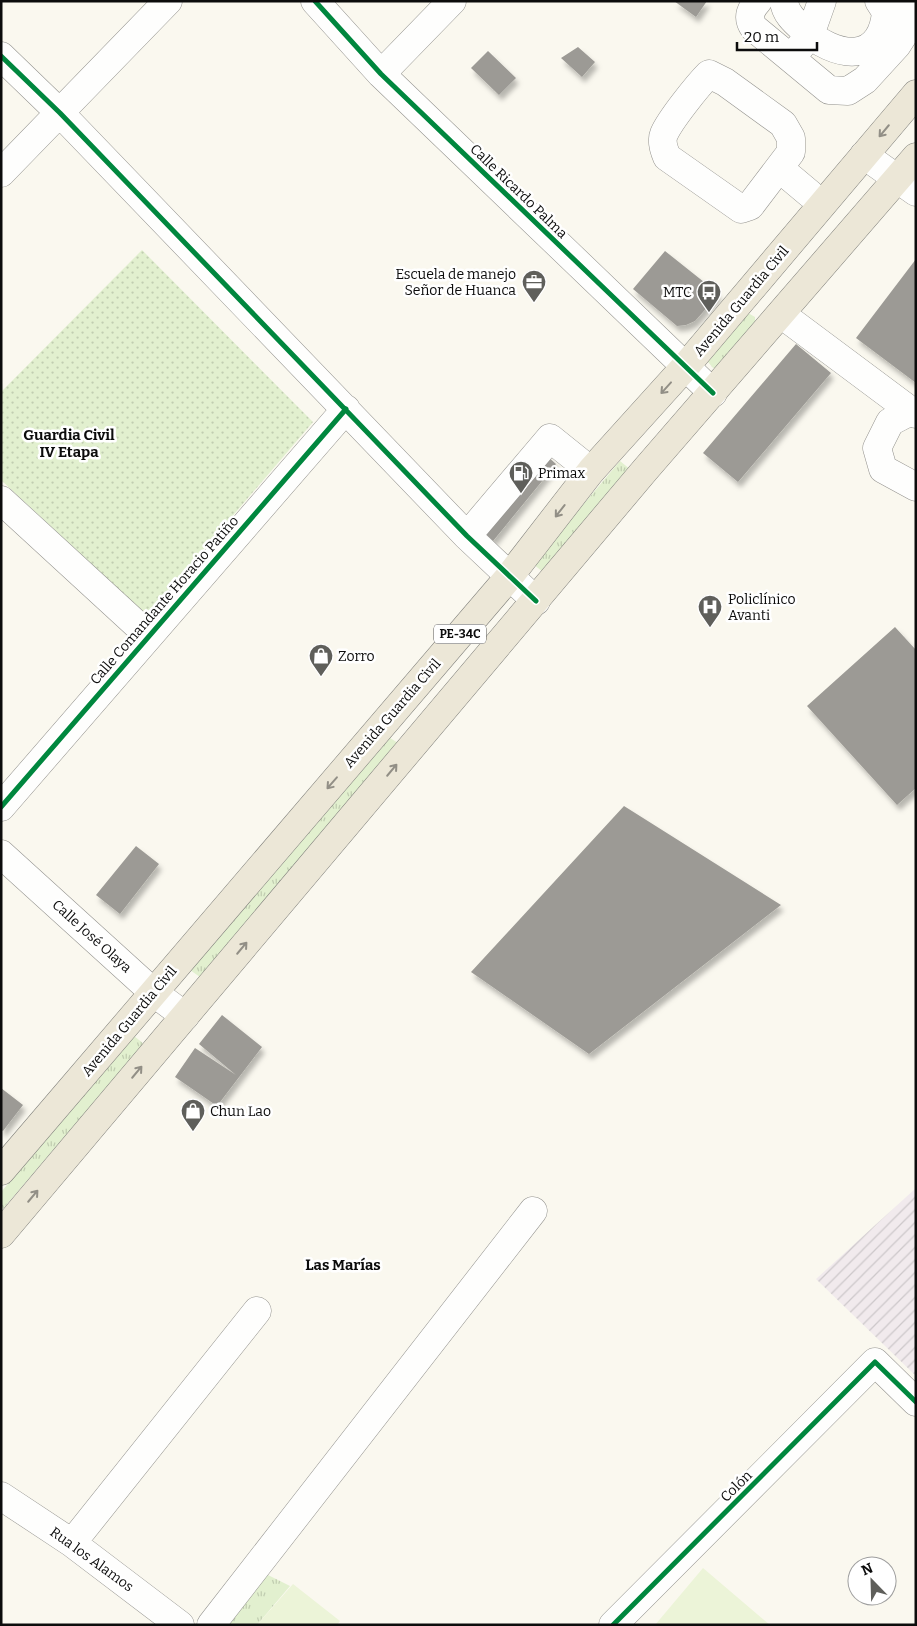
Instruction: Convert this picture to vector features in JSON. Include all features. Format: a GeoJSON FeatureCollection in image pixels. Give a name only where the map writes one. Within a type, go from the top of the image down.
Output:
{"type":"FeatureCollection","features":[{"type":"Feature","properties":{"kind":"main road","name":"Avenida Guardia Civil"},"geometry":{"type":"LineString","coordinates":[[1,1171],[509,577],[591,471],[685,367],[916,94]]}},
{"type":"Feature","properties":{"kind":"main road","name":"PE-34C"},"geometry":{"type":"LineString","coordinates":[[1,1234],[645,470],[781,314],[907,186],[916,157]]}},
{"type":"Feature","properties":{"kind":"street"},"geometry":{"type":"LineString","coordinates":[[1,173],[168,1]]}},
{"type":"Feature","properties":{"kind":"street","name":"Calle Ricardo Palma"},"geometry":{"type":"LineString","coordinates":[[315,1],[381,74],[712,393]]}},
{"type":"Feature","properties":{"kind":"street"},"geometry":{"type":"LineString","coordinates":[[381,74],[452,1]]}},
{"type":"Feature","properties":{"kind":"street"},"geometry":{"type":"LineString","coordinates":[[758,1],[750,12],[750,22],[829,90],[848,91],[865,80],[897,45],[910,18]]}},
{"type":"Feature","properties":{"kind":"street"},"geometry":{"type":"LineString","coordinates":[[784,1],[784,8],[810,35],[829,48],[855,53],[868,49],[880,35],[885,23],[886,12],[879,1]]}},
{"type":"Feature","properties":{"kind":"street"},"geometry":{"type":"LineString","coordinates":[[791,58],[810,35],[822,1]]}},
{"type":"Feature","properties":{"kind":"street"},"geometry":{"type":"LineString","coordinates":[[1,56],[60,113],[467,536],[536,601]]}},
{"type":"Feature","properties":{"kind":"street"},"geometry":{"type":"LineString","coordinates":[[709,74],[725,82],[783,124],[791,138],[791,152],[779,168],[750,206],[741,209],[666,157],[663,147],[664,134],[698,85],[709,74]]}},
{"type":"Feature","properties":{"kind":"street"},"geometry":{"type":"LineString","coordinates":[[864,155],[907,186]]}},
{"type":"Feature","properties":{"kind":"street"},"geometry":{"type":"LineString","coordinates":[[779,168],[810,194]]}},
{"type":"Feature","properties":{"kind":"street"},"geometry":{"type":"LineString","coordinates":[[781,314],[913,413]]}},
{"type":"Feature","properties":{"kind":"street","name":"Calle Comandante Horacio Patiño"},"geometry":{"type":"LineString","coordinates":[[1,807],[148,635],[346,409]]}},
{"type":"Feature","properties":{"kind":"street"},"geometry":{"type":"LineString","coordinates":[[913,413],[890,422],[877,448],[883,469],[916,487]]}},
{"type":"Feature","properties":{"kind":"street"},"geometry":{"type":"LineString","coordinates":[[467,536],[550,438],[591,471]]}},
{"type":"Feature","properties":{"kind":"street"},"geometry":{"type":"LineString","coordinates":[[1,500],[148,635]]}},
{"type":"Feature","properties":{"kind":"street","name":"Calle José Olaya"},"geometry":{"type":"LineString","coordinates":[[1,854],[153,992],[185,1016]]}},
{"type":"Feature","properties":{"kind":"street"},"geometry":{"type":"LineString","coordinates":[[211,1625],[533,1211]]}},
{"type":"Feature","properties":{"kind":"street"},"geometry":{"type":"LineString","coordinates":[[72,1543],[257,1311]]}},
{"type":"Feature","properties":{"kind":"street","name":"Colón"},"geometry":{"type":"LineString","coordinates":[[613,1625],[875,1362],[916,1402]]}},
{"type":"Feature","properties":{"kind":"street","name":"Rua los Alamos"},"geometry":{"type":"LineString","coordinates":[[1,1496],[72,1543],[180,1625]]}},
{"type":"Feature","properties":{"kind":"shaded area"},"geometry":{"type":"Polygon","coordinates":[[[916,1188],[916,1376],[816,1279],[916,1188]]]}},
{"type":"Feature","properties":{"kind":"green space"},"geometry":{"type":"Polygon","coordinates":[[[142,250],[313,422],[147,616],[1,480],[1,392],[142,250]]]}},
{"type":"Feature","properties":{"kind":"green space"},"geometry":{"type":"Polygon","coordinates":[[[748,313],[755,317],[755,325],[718,367],[713,368],[708,362],[708,358],[748,313]]]}},
{"type":"Feature","properties":{"kind":"green space"},"geometry":{"type":"Polygon","coordinates":[[[620,461],[631,470],[543,572],[533,564],[620,461]]]}},
{"type":"Feature","properties":{"kind":"green space"},"geometry":{"type":"Polygon","coordinates":[[[387,736],[398,743],[200,977],[190,970],[387,736]]]}},
{"type":"Feature","properties":{"kind":"green space"},"geometry":{"type":"Polygon","coordinates":[[[134,1036],[144,1044],[1,1211],[1,1192],[134,1036]]]}},
{"type":"Feature","properties":{"kind":"green space"},"geometry":{"type":"Polygon","coordinates":[[[703,1568],[770,1625],[655,1625],[703,1568]]]}},
{"type":"Feature","properties":{"kind":"green space"},"geometry":{"type":"Polygon","coordinates":[[[262,1572],[290,1586],[257,1625],[216,1625],[262,1572]]]}},
{"type":"Feature","properties":{"kind":"green space"},"geometry":{"type":"Polygon","coordinates":[[[293,1584],[340,1621],[337,1625],[257,1625],[293,1584]]]}},
{"type":"Feature","properties":{"kind":"building"},"geometry":{"type":"Polygon","coordinates":[[[674,1],[707,1],[696,17],[674,1]]]}},
{"type":"Feature","properties":{"kind":"building"},"geometry":{"type":"Polygon","coordinates":[[[578,47],[595,62],[582,77],[561,58],[578,47]]]}},
{"type":"Feature","properties":{"kind":"building"},"geometry":{"type":"Polygon","coordinates":[[[488,51],[516,78],[499,95],[471,68],[488,51]]]}},
{"type":"Feature","properties":{"kind":"building"},"geometry":{"type":"Polygon","coordinates":[[[665,251],[719,294],[695,321],[686,325],[677,326],[633,289],[665,251]]]}},
{"type":"Feature","properties":{"kind":"building"},"geometry":{"type":"Polygon","coordinates":[[[916,259],[916,383],[856,338],[916,259]]]}},
{"type":"Feature","properties":{"kind":"building"},"geometry":{"type":"Polygon","coordinates":[[[796,344],[831,373],[738,482],[703,453],[796,344]]]}},
{"type":"Feature","properties":{"kind":"building"},"geometry":{"type":"Polygon","coordinates":[[[536,446],[556,464],[493,541],[471,521],[536,446]]]}},
{"type":"Feature","properties":{"kind":"building"},"geometry":{"type":"Polygon","coordinates":[[[895,627],[916,650],[916,788],[897,805],[807,706],[895,627]]]}},
{"type":"Feature","properties":{"kind":"building"},"geometry":{"type":"Polygon","coordinates":[[[624,806],[781,905],[589,1054],[471,972],[624,806]]]}},
{"type":"Feature","properties":{"kind":"building"},"geometry":{"type":"Polygon","coordinates":[[[136,846],[159,864],[120,914],[96,895],[136,846]]]}},
{"type":"Feature","properties":{"kind":"building"},"geometry":{"type":"Polygon","coordinates":[[[222,1015],[262,1047],[217,1106],[175,1077],[195,1048],[236,1075],[199,1044],[222,1015]]]}},
{"type":"Feature","properties":{"kind":"building"},"geometry":{"type":"Polygon","coordinates":[[[1,1088],[23,1105],[3,1131],[1,1130],[1,1088]]]}},
{"type":"Feature","properties":{"kind":"cycle path"},"geometry":{"type":"LineString","coordinates":[[315,1],[381,74],[713,393]]}},
{"type":"Feature","properties":{"kind":"cycle path"},"geometry":{"type":"LineString","coordinates":[[1,56],[60,113],[467,536],[536,601]]}},
{"type":"Feature","properties":{"kind":"cycle path"},"geometry":{"type":"LineString","coordinates":[[1,807],[346,409]]}},
{"type":"Feature","properties":{"kind":"cycle path"},"geometry":{"type":"LineString","coordinates":[[613,1625],[875,1362],[916,1402]]}},
{"type":"Feature","properties":{"kind":"place","name":"Escuela de manejo Señor de Huanca"},"geometry":{"type":"Point","coordinates":[534,303]}},
{"type":"Feature","properties":{"kind":"place","name":"MTC"},"geometry":{"type":"Point","coordinates":[709,313]}},
{"type":"Feature","properties":{"kind":"place","name":"Primax"},"geometry":{"type":"Point","coordinates":[521,494]}},
{"type":"Feature","properties":{"kind":"place","name":"Policlínico Avanti"},"geometry":{"type":"Point","coordinates":[710,628]}},
{"type":"Feature","properties":{"kind":"place","name":"Zorro"},"geometry":{"type":"Point","coordinates":[321,677]}},
{"type":"Feature","properties":{"kind":"place","name":"Chun Lao"},"geometry":{"type":"Point","coordinates":[193,1132]}},
{"type":"Feature","properties":{"kind":"district","name":"Guardia Civil IV Etapa"},"geometry":{"type":"Point","coordinates":[69,444]}},
{"type":"Feature","properties":{"kind":"district","name":"Las Marías"},"geometry":{"type":"Point","coordinates":[343,1265]}}]}
